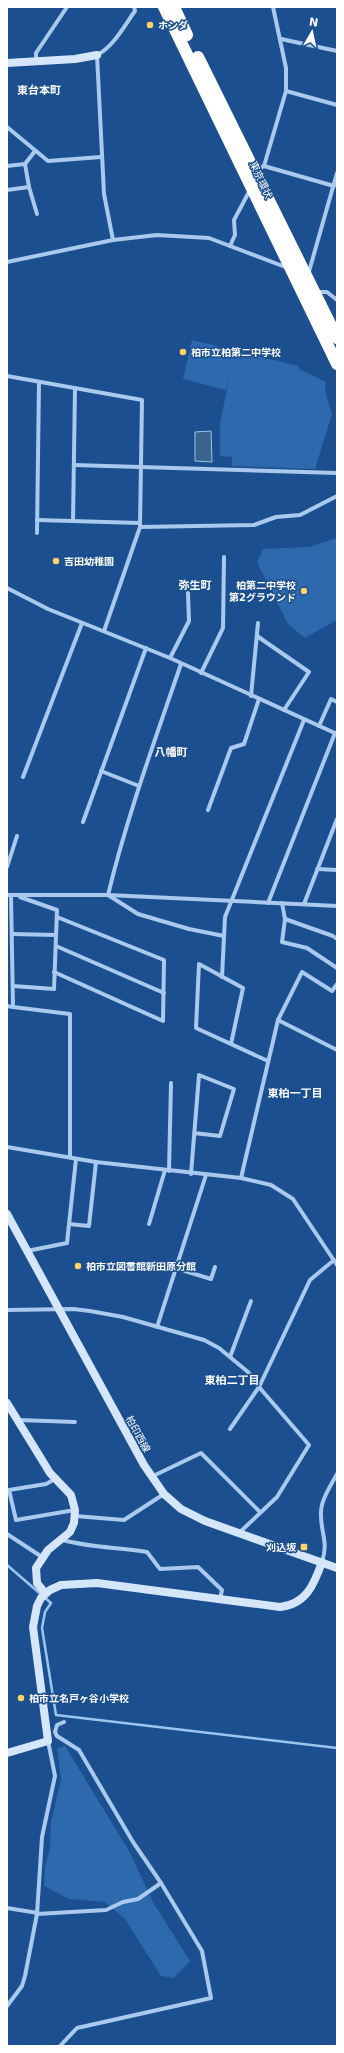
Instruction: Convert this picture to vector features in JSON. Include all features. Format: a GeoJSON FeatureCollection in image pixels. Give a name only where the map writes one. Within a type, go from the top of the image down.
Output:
{"type":"FeatureCollection","features":[{"type":"Feature","properties":{"kind":"highway","name":"東京環状"},"geometry":{"type":"LineString","coordinates":[[164,7],[255,171],[251,187],[337,364]]}},
{"type":"Feature","properties":{"kind":"highway","name":"東京環状"},"geometry":{"type":"LineString","coordinates":[[174,7],[337,338]]}},
{"type":"Feature","properties":{"kind":"street"},"geometry":{"type":"LineString","coordinates":[[36,62],[36,53],[67,7]]}},
{"type":"Feature","properties":{"kind":"street"},"geometry":{"type":"LineString","coordinates":[[7,63],[75,59],[96,55],[105,51],[117,36],[134,11],[134,7]]}},
{"type":"Feature","properties":{"kind":"street"},"geometry":{"type":"LineString","coordinates":[[273,7],[282,39],[286,68],[286,91],[255,171],[334,186]]}},
{"type":"Feature","properties":{"kind":"street"},"geometry":{"type":"LineString","coordinates":[[282,39],[337,51]]}},
{"type":"Feature","properties":{"kind":"street"},"geometry":{"type":"LineString","coordinates":[[96,55],[104,194],[113,240]]}},
{"type":"Feature","properties":{"kind":"street"},"geometry":{"type":"LineString","coordinates":[[286,91],[337,105]]}},
{"type":"Feature","properties":{"kind":"street"},"geometry":{"type":"LineString","coordinates":[[7,127],[48,161],[101,157]]}},
{"type":"Feature","properties":{"kind":"street"},"geometry":{"type":"LineString","coordinates":[[7,166],[25,164],[35,151]]}},
{"type":"Feature","properties":{"kind":"street"},"geometry":{"type":"LineString","coordinates":[[25,164],[29,187],[37,214]]}},
{"type":"Feature","properties":{"kind":"street"},"geometry":{"type":"LineString","coordinates":[[307,278],[337,173]]}},
{"type":"Feature","properties":{"kind":"street"},"geometry":{"type":"LineString","coordinates":[[7,190],[29,187]]}},
{"type":"Feature","properties":{"kind":"street"},"geometry":{"type":"LineString","coordinates":[[230,246],[235,235],[234,220],[251,187]]}},
{"type":"Feature","properties":{"kind":"street"},"geometry":{"type":"LineString","coordinates":[[7,262],[113,240],[157,235],[209,238],[290,269]]}},
{"type":"Feature","properties":{"kind":"street"},"geometry":{"type":"LineString","coordinates":[[314,292],[327,292],[337,300]]}},
{"type":"Feature","properties":{"kind":"street"},"geometry":{"type":"LineString","coordinates":[[7,376],[142,400],[140,525],[104,631]]}},
{"type":"Feature","properties":{"kind":"street"},"geometry":{"type":"LineString","coordinates":[[37,533],[39,382]]}},
{"type":"Feature","properties":{"kind":"street"},"geometry":{"type":"LineString","coordinates":[[74,521],[75,388]]}},
{"type":"Feature","properties":{"kind":"street"},"geometry":{"type":"LineString","coordinates":[[74,465],[337,473]]}},
{"type":"Feature","properties":{"kind":"street"},"geometry":{"type":"LineString","coordinates":[[37,520],[140,525],[254,525],[276,517],[300,515],[337,496]]}},
{"type":"Feature","properties":{"kind":"street"},"geometry":{"type":"LineString","coordinates":[[201,673],[223,628],[224,558]]}},
{"type":"Feature","properties":{"kind":"street"},"geometry":{"type":"LineString","coordinates":[[7,588],[23,598],[170,658],[304,720],[336,733],[268,902]]}},
{"type":"Feature","properties":{"kind":"street"},"geometry":{"type":"LineString","coordinates":[[170,658],[189,621],[188,593]]}},
{"type":"Feature","properties":{"kind":"street"},"geometry":{"type":"LineString","coordinates":[[23,777],[82,623]]}},
{"type":"Feature","properties":{"kind":"street"},"geometry":{"type":"LineString","coordinates":[[251,696],[258,623]]}},
{"type":"Feature","properties":{"kind":"street"},"geometry":{"type":"LineString","coordinates":[[257,636],[309,672],[284,710]]}},
{"type":"Feature","properties":{"kind":"street"},"geometry":{"type":"LineString","coordinates":[[83,822],[146,648]]}},
{"type":"Feature","properties":{"kind":"street"},"geometry":{"type":"LineString","coordinates":[[108,895],[118,855],[139,786],[181,664]]}},
{"type":"Feature","properties":{"kind":"street"},"geometry":{"type":"LineString","coordinates":[[208,810],[231,748],[244,744],[259,699]]}},
{"type":"Feature","properties":{"kind":"street"},"geometry":{"type":"LineString","coordinates":[[319,726],[331,699],[337,702]]}},
{"type":"Feature","properties":{"kind":"street"},"geometry":{"type":"LineString","coordinates":[[222,977],[225,918],[304,720]]}},
{"type":"Feature","properties":{"kind":"street"},"geometry":{"type":"LineString","coordinates":[[101,771],[139,786]]}},
{"type":"Feature","properties":{"kind":"street"},"geometry":{"type":"LineString","coordinates":[[304,904],[337,819]]}},
{"type":"Feature","properties":{"kind":"street"},"geometry":{"type":"LineString","coordinates":[[7,867],[17,836]]}},
{"type":"Feature","properties":{"kind":"street"},"geometry":{"type":"LineString","coordinates":[[317,869],[337,870]]}},
{"type":"Feature","properties":{"kind":"street"},"geometry":{"type":"LineString","coordinates":[[13,1007],[12,934],[9,895],[108,895],[337,906]]}},
{"type":"Feature","properties":{"kind":"street"},"geometry":{"type":"LineString","coordinates":[[108,895],[138,914],[189,929],[224,936]]}},
{"type":"Feature","properties":{"kind":"street"},"geometry":{"type":"LineString","coordinates":[[13,986],[54,989],[57,910],[18,896]]}},
{"type":"Feature","properties":{"kind":"street"},"geometry":{"type":"LineString","coordinates":[[282,903],[285,919],[282,942],[307,948],[337,968]]}},
{"type":"Feature","properties":{"kind":"street"},"geometry":{"type":"LineString","coordinates":[[54,972],[163,1021],[164,960],[57,917]]}},
{"type":"Feature","properties":{"kind":"street"},"geometry":{"type":"LineString","coordinates":[[285,919],[333,936],[337,939]]}},
{"type":"Feature","properties":{"kind":"street"},"geometry":{"type":"LineString","coordinates":[[12,934],[56,935]]}},
{"type":"Feature","properties":{"kind":"street"},"geometry":{"type":"LineString","coordinates":[[56,946],[164,993]]}},
{"type":"Feature","properties":{"kind":"street"},"geometry":{"type":"LineString","coordinates":[[230,1044],[243,988],[199,964],[196,1028],[230,1044],[268,1061]]}},
{"type":"Feature","properties":{"kind":"street"},"geometry":{"type":"LineString","coordinates":[[241,1178],[278,1020],[302,972],[332,991],[337,984]]}},
{"type":"Feature","properties":{"kind":"street"},"geometry":{"type":"LineString","coordinates":[[7,1006],[70,1014],[70,1157]]}},
{"type":"Feature","properties":{"kind":"street"},"geometry":{"type":"LineString","coordinates":[[278,1020],[337,1050]]}},
{"type":"Feature","properties":{"kind":"street"},"geometry":{"type":"LineString","coordinates":[[191,1174],[194,1133],[199,1075],[234,1089],[220,1136],[194,1133]]}},
{"type":"Feature","properties":{"kind":"street"},"geometry":{"type":"LineString","coordinates":[[149,1224],[167,1171],[171,1083]]}},
{"type":"Feature","properties":{"kind":"street"},"geometry":{"type":"LineString","coordinates":[[7,1147],[96,1162],[191,1174],[241,1178],[271,1185],[293,1199],[337,1265]]}},
{"type":"Feature","properties":{"kind":"street"},"geometry":{"type":"LineString","coordinates":[[27,1251],[67,1243],[76,1159]]}},
{"type":"Feature","properties":{"kind":"street"},"geometry":{"type":"LineString","coordinates":[[70,1224],[90,1226],[96,1162]]}},
{"type":"Feature","properties":{"kind":"street"},"geometry":{"type":"LineString","coordinates":[[157,1327],[206,1175]]}},
{"type":"Feature","properties":{"kind":"street","name":"柏印西線"},"geometry":{"type":"LineString","coordinates":[[7,1214],[151,1477],[164,1494],[181,1509],[192,1515],[337,1568]]}},
{"type":"Feature","properties":{"kind":"street"},"geometry":{"type":"LineString","coordinates":[[230,1429],[259,1387],[310,1280],[334,1260]]}},
{"type":"Feature","properties":{"kind":"street"},"geometry":{"type":"LineString","coordinates":[[175,1268],[211,1280],[215,1267]]}},
{"type":"Feature","properties":{"kind":"street"},"geometry":{"type":"LineString","coordinates":[[230,1357],[251,1301]]}},
{"type":"Feature","properties":{"kind":"street"},"geometry":{"type":"LineString","coordinates":[[7,1310],[59,1309],[90,1311],[123,1317],[204,1340],[219,1348],[248,1372],[309,1445],[278,1497],[239,1533]]}},
{"type":"Feature","properties":{"kind":"street"},"geometry":{"type":"LineString","coordinates":[[7,1403],[50,1473],[71,1495],[75,1513],[72,1529],[63,1540],[42,1557],[35,1574],[38,1583],[45,1593]]}},
{"type":"Feature","properties":{"kind":"street"},"geometry":{"type":"LineString","coordinates":[[17,1420],[75,1422]]}},
{"type":"Feature","properties":{"kind":"street"},"geometry":{"type":"LineString","coordinates":[[151,1477],[201,1453],[260,1512]]}},
{"type":"Feature","properties":{"kind":"street"},"geometry":{"type":"LineString","coordinates":[[7,2006],[22,1986],[25,1976],[37,1914],[42,1837],[55,1776],[48,1739],[33,1628],[36,1606],[45,1593],[61,1585],[97,1583],[270,1607],[288,1606],[296,1603],[310,1591],[326,1551],[321,1513],[322,1506],[337,1474]]}},
{"type":"Feature","properties":{"kind":"street"},"geometry":{"type":"LineString","coordinates":[[56,1479],[46,1484],[9,1490],[16,1520],[75,1513],[124,1520],[164,1494]]}},
{"type":"Feature","properties":{"kind":"street"},"geometry":{"type":"LineString","coordinates":[[7,1534],[42,1557]]}},
{"type":"Feature","properties":{"kind":"street"},"geometry":{"type":"LineString","coordinates":[[63,1540],[110,1549],[123,1548],[147,1552],[160,1569],[198,1567],[222,1590],[220,1599]]}},
{"type":"Feature","properties":{"kind":"street"},"geometry":{"type":"LineString","coordinates":[[56,1736],[55,1732],[57,1725],[64,1722]]}},
{"type":"Feature","properties":{"kind":"street"},"geometry":{"type":"LineString","coordinates":[[7,1753],[56,1736]]}},
{"type":"Feature","properties":{"kind":"street"},"geometry":{"type":"LineString","coordinates":[[56,1736],[78,1750],[132,1842],[161,1883],[202,1951],[211,1998],[77,2028],[60,2046]]}},
{"type":"Feature","properties":{"kind":"street"},"geometry":{"type":"LineString","coordinates":[[7,1908],[37,1914],[106,1910],[123,1902],[138,1899],[161,1883]]}},
{"type":"Feature","properties":{"kind":"shaded area"},"geometry":{"type":"Polygon","coordinates":[[[192,340],[298,366],[299,369],[326,382],[325,391],[332,414],[315,469],[232,466],[232,457],[220,456],[220,423],[230,375],[226,390],[183,379],[192,340]]]}},
{"type":"Feature","properties":{"kind":"shaded area"},"geometry":{"type":"Polygon","coordinates":[[[211,431],[212,462],[195,461],[195,432],[211,431]]]}},
{"type":"Feature","properties":{"kind":"shaded area","name":"柏第二中学校 第2グラウンド"},"geometry":{"type":"Polygon","coordinates":[[[337,538],[337,620],[305,638],[288,624],[257,562],[263,549],[309,547],[337,538]]]}},
{"type":"Feature","properties":{"kind":"shaded area"},"geometry":{"type":"Polygon","coordinates":[[[65,1746],[129,1851],[154,1904],[190,1961],[174,1978],[161,1976],[125,1919],[105,1902],[69,1899],[44,1886],[45,1868],[50,1848],[51,1822],[61,1779],[57,1748],[65,1746]]]}},
{"type":"Feature","properties":{"kind":"waterway"},"geometry":{"type":"LineString","coordinates":[[7,1565],[51,1603],[45,1612],[42,1628],[56,1715],[337,1748]]}},
{"type":"Feature","properties":{"kind":"place","name":"ホンダ"},"geometry":{"type":"Point","coordinates":[150,25]}},
{"type":"Feature","properties":{"kind":"place","name":"柏市立柏第二中学校"},"geometry":{"type":"Point","coordinates":[183,352]}},
{"type":"Feature","properties":{"kind":"place","name":"吉田幼稚園"},"geometry":{"type":"Point","coordinates":[56,561]}},
{"type":"Feature","properties":{"kind":"place","name":"柏第二中学校 第2グラウンド"},"geometry":{"type":"Point","coordinates":[304,591]}},
{"type":"Feature","properties":{"kind":"place","name":"柏市立図書館新田原分館"},"geometry":{"type":"Point","coordinates":[78,1266]}},
{"type":"Feature","properties":{"kind":"place","name":"刈込坂"},"geometry":{"type":"Point","coordinates":[304,1547]}},
{"type":"Feature","properties":{"kind":"place","name":"柏市立名戸ヶ谷小学校"},"geometry":{"type":"Point","coordinates":[21,1698]}},
{"type":"Feature","properties":{"kind":"district","name":"東台本町"},"geometry":{"type":"Point","coordinates":[39,90]}},
{"type":"Feature","properties":{"kind":"district","name":"弥生町"},"geometry":{"type":"Point","coordinates":[195,585]}},
{"type":"Feature","properties":{"kind":"district","name":"八幡町"},"geometry":{"type":"Point","coordinates":[171,752]}},
{"type":"Feature","properties":{"kind":"district","name":"東柏一丁目"},"geometry":{"type":"Point","coordinates":[295,1093]}},
{"type":"Feature","properties":{"kind":"district","name":"東柏二丁目"},"geometry":{"type":"Point","coordinates":[232,1380]}}]}
